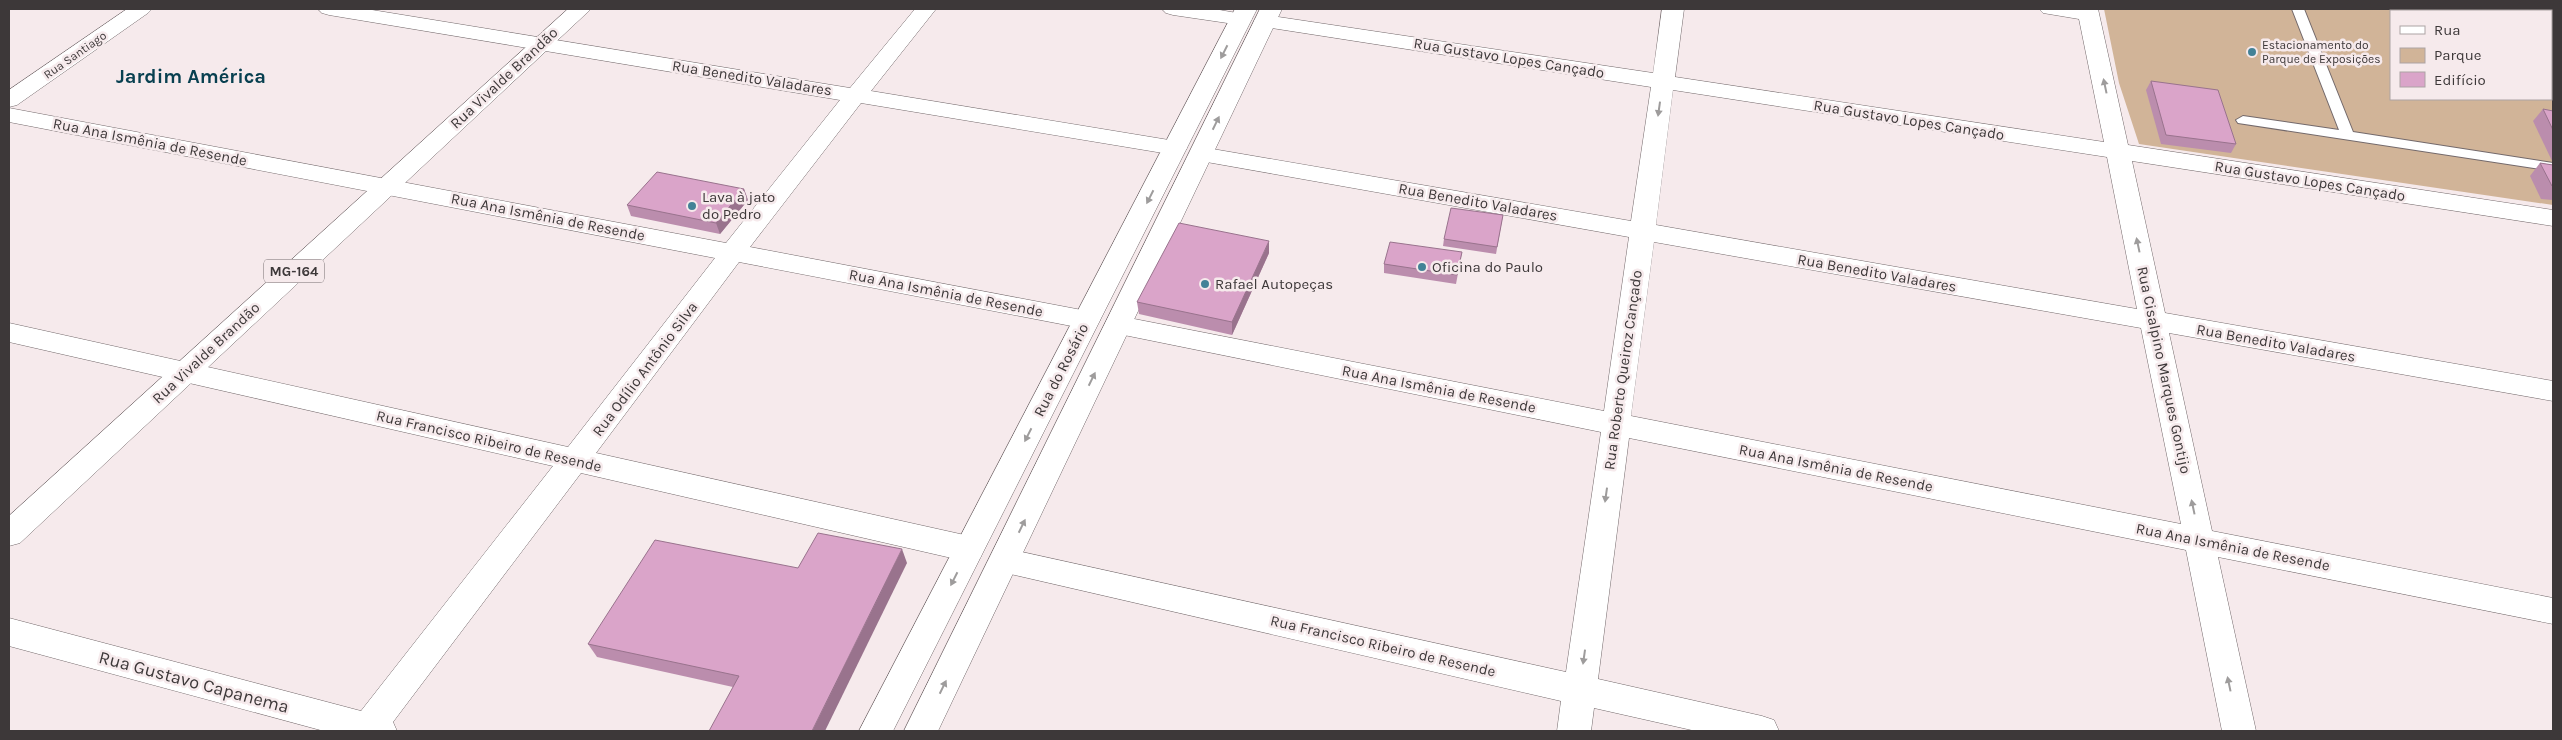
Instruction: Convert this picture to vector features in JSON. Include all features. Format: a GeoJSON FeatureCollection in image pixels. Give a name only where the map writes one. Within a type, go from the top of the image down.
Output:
{"type":"FeatureCollection","features":[{"type":"Feature","properties":{"kind":"street","name":"Rua Santiago"},"geometry":{"type":"LineString","coordinates":[[9,100],[142,9]]}},
{"type":"Feature","properties":{"kind":"street","name":"Rua Benedito Valadares"},"geometry":{"type":"LineString","coordinates":[[329,9],[1175,148]]}},
{"type":"Feature","properties":{"kind":"street","name":"Rua Vivalde Brandão"},"geometry":{"type":"LineString","coordinates":[[9,534],[580,9]]}},
{"type":"Feature","properties":{"kind":"street","name":"Rua Odílio Antônio Silva"},"geometry":{"type":"LineString","coordinates":[[371,730],[733,253],[855,95],[926,9]]}},
{"type":"Feature","properties":{"kind":"street","name":"Rua Gustavo Lopes Cançado"},"geometry":{"type":"LineString","coordinates":[[1173,9],[1256,14],[1663,82],[2553,218]]}},
{"type":"Feature","properties":{"kind":"street","name":"Rua Roberto Queiroz Cançado"},"geometry":{"type":"LineString","coordinates":[[1574,731],[1672,9]]}},
{"type":"Feature","properties":{"kind":"street"},"geometry":{"type":"LineString","coordinates":[[2050,9],[2089,11]]}},
{"type":"Feature","properties":{"kind":"street","name":"Rua Cisalpino Marques Gontijo"},"geometry":{"type":"LineString","coordinates":[[2089,11],[2239,731]]}},
{"type":"Feature","properties":{"kind":"street","name":"Rua do Rosário"},"geometry":{"type":"LineString","coordinates":[[876,731],[1175,148],[1256,14]]}},
{"type":"Feature","properties":{"kind":"street","name":"Rua do Rosário"},"geometry":{"type":"LineString","coordinates":[[921,731],[1201,154],[1256,14]]}},
{"type":"Feature","properties":{"kind":"street","name":"Rua Ana Ismênia de Resende"},"geometry":{"type":"LineString","coordinates":[[9,115],[1087,320]]}},
{"type":"Feature","properties":{"kind":"street","name":"Rua Benedito Valadares"},"geometry":{"type":"LineString","coordinates":[[1201,154],[2553,391]]}},
{"type":"Feature","properties":{"kind":"street","name":"Rua Ana Ismênia de Resende"},"geometry":{"type":"LineString","coordinates":[[1118,325],[2553,611]]}},
{"type":"Feature","properties":{"kind":"street","name":"Rua Francisco Ribeiro de Resende"},"geometry":{"type":"LineString","coordinates":[[9,332],[970,549]]}},
{"type":"Feature","properties":{"kind":"street","name":"Rua Francisco Ribeiro de Resende"},"geometry":{"type":"LineString","coordinates":[[1004,561],[1762,731]]}},
{"type":"Feature","properties":{"kind":"street","name":"Rua Gustavo Capanema"},"geometry":{"type":"LineString","coordinates":[[9,632],[371,730]]}},
{"type":"Feature","properties":{"kind":"lane"},"geometry":{"type":"LineString","coordinates":[[2298,9],[2348,136]]}},
{"type":"Feature","properties":{"kind":"lane"},"geometry":{"type":"LineString","coordinates":[[2243,120],[2553,167]]}},
{"type":"Feature","properties":{"kind":"green space"},"geometry":{"type":"Polygon","coordinates":[[[2104,9],[2553,9],[2553,205],[2139,144],[2119,83],[2104,9]]]}},
{"type":"Feature","properties":{"kind":"building"},"geometry":{"type":"Polygon","coordinates":[[[2151,81],[2218,90],[2236,144],[2166,135],[2151,81]]]}},
{"type":"Feature","properties":{"kind":"building"},"geometry":{"type":"Polygon","coordinates":[[[2543,109],[2553,111],[2553,130],[2543,109]]]}},
{"type":"Feature","properties":{"kind":"building"},"geometry":{"type":"Polygon","coordinates":[[[2540,163],[2553,165],[2553,186],[2552,186],[2540,163]]]}},
{"type":"Feature","properties":{"kind":"building","name":"Lava à jato do Pedro"},"geometry":{"type":"Polygon","coordinates":[[[657,172],[744,189],[716,223],[627,205],[657,172]]]}},
{"type":"Feature","properties":{"kind":"building"},"geometry":{"type":"Polygon","coordinates":[[[1451,208],[1503,215],[1497,247],[1444,239],[1451,208]]]}},
{"type":"Feature","properties":{"kind":"building","name":"Rafael Autopeças"},"geometry":{"type":"Polygon","coordinates":[[[1179,223],[1269,241],[1232,322],[1137,302],[1179,223]]]}},
{"type":"Feature","properties":{"kind":"building","name":"Oficina do Paulo"},"geometry":{"type":"Polygon","coordinates":[[[1390,242],[1462,252],[1457,275],[1384,264],[1390,242]]]}},
{"type":"Feature","properties":{"kind":"building"},"geometry":{"type":"Polygon","coordinates":[[[818,533],[902,549],[812,731],[709,731],[739,676],[588,644],[655,540],[798,568],[818,533]]]}},
{"type":"Feature","properties":{"kind":"place","name":"Estacionamento do Parque de Exposições"},"geometry":{"type":"Point","coordinates":[2252,52]}},
{"type":"Feature","properties":{"kind":"place","name":"Lava à jato do Pedro"},"geometry":{"type":"Point","coordinates":[692,206]}},
{"type":"Feature","properties":{"kind":"place","name":"Oficina do Paulo"},"geometry":{"type":"Point","coordinates":[1422,267]}},
{"type":"Feature","properties":{"kind":"place","name":"Rafael Autopeças"},"geometry":{"type":"Point","coordinates":[1205,284]}},
{"type":"Feature","properties":{"kind":"district","name":"Jardim América"},"geometry":{"type":"Point","coordinates":[191,76]}}]}
